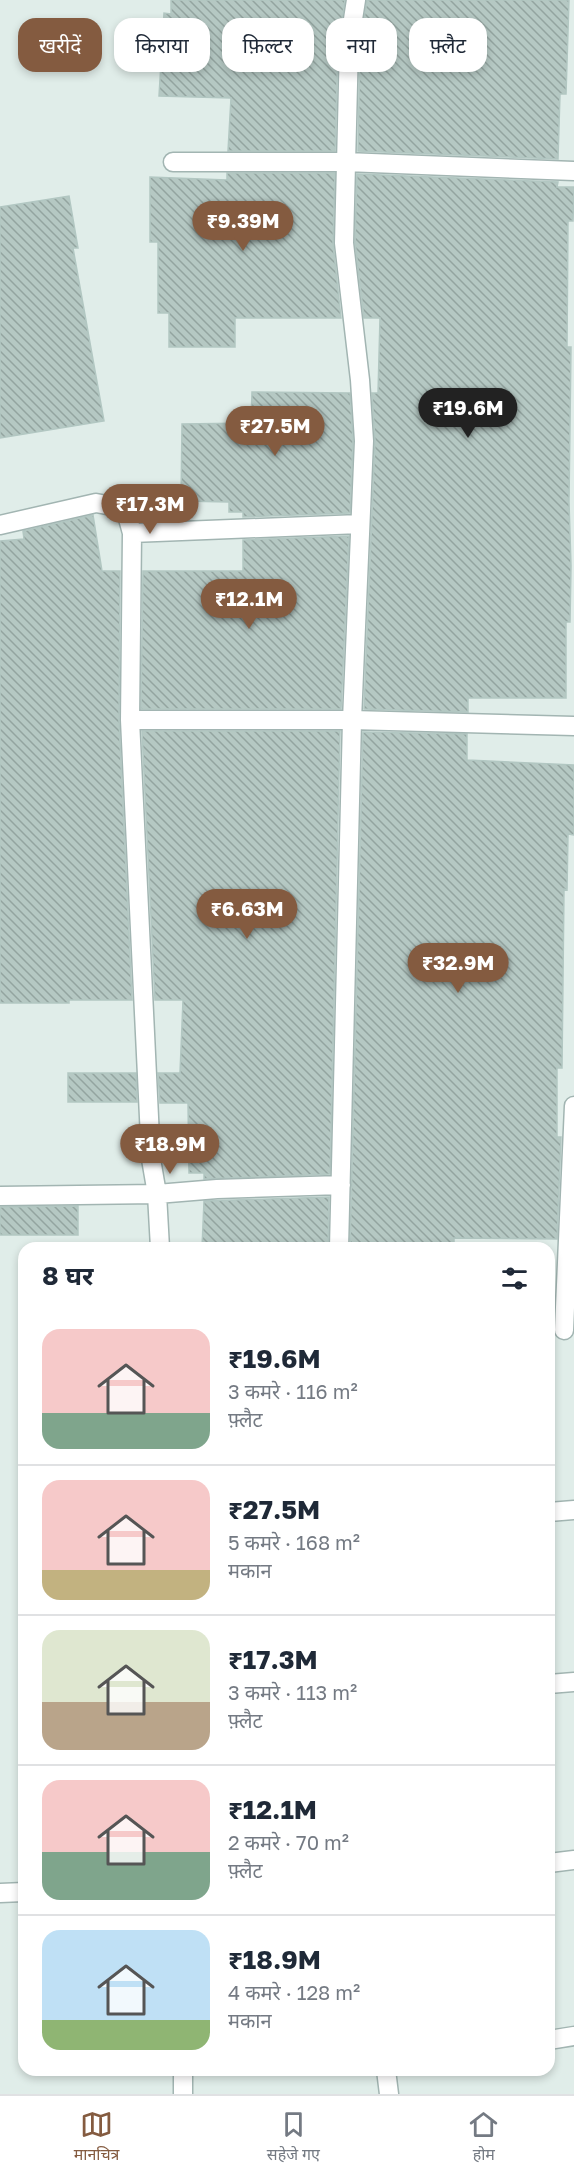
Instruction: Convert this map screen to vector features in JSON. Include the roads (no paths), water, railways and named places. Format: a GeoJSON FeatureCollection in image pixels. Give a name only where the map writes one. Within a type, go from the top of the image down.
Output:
{"type":"FeatureCollection","features":[{"type":"Feature","properties":{"kind":"street"},"geometry":{"type":"LineString","coordinates":[[339,1242],[352,720],[364,441],[360,380],[344,243],[349,45],[356,0]]}},
{"type":"Feature","properties":{"kind":"street"},"geometry":{"type":"LineString","coordinates":[[173,162],[346,162],[574,171]]}},
{"type":"Feature","properties":{"kind":"street"},"geometry":{"type":"LineString","coordinates":[[0,525],[96,503],[112,506],[127,514],[132,533],[130,720],[151,1159],[157,1194],[160,1242]]}},
{"type":"Feature","properties":{"kind":"street"},"geometry":{"type":"LineString","coordinates":[[132,533],[360,524]]}},
{"type":"Feature","properties":{"kind":"street"},"geometry":{"type":"LineString","coordinates":[[130,720],[352,720],[574,726]]}},
{"type":"Feature","properties":{"kind":"street"},"geometry":{"type":"LineString","coordinates":[[562,1331],[574,1106]]}},
{"type":"Feature","properties":{"kind":"street"},"geometry":{"type":"LineString","coordinates":[[0,1196],[157,1194],[217,1189],[341,1185]]}},
{"type":"Feature","properties":{"kind":"street"},"geometry":{"type":"LineString","coordinates":[[555,1512],[574,1510]]}},
{"type":"Feature","properties":{"kind":"street"},"geometry":{"type":"LineString","coordinates":[[555,1684],[574,1682]]}},
{"type":"Feature","properties":{"kind":"street"},"geometry":{"type":"LineString","coordinates":[[555,1862],[574,1860]]}},
{"type":"Feature","properties":{"kind":"street"},"geometry":{"type":"LineString","coordinates":[[0,1893],[18,1892]]}},
{"type":"Feature","properties":{"kind":"street"},"geometry":{"type":"LineString","coordinates":[[555,2039],[574,2036]]}},
{"type":"Feature","properties":{"kind":"street"},"geometry":{"type":"LineString","coordinates":[[183,2076],[183,2094]]}},
{"type":"Feature","properties":{"kind":"street"},"geometry":{"type":"LineString","coordinates":[[387,2076],[389,2094]]}}]}
